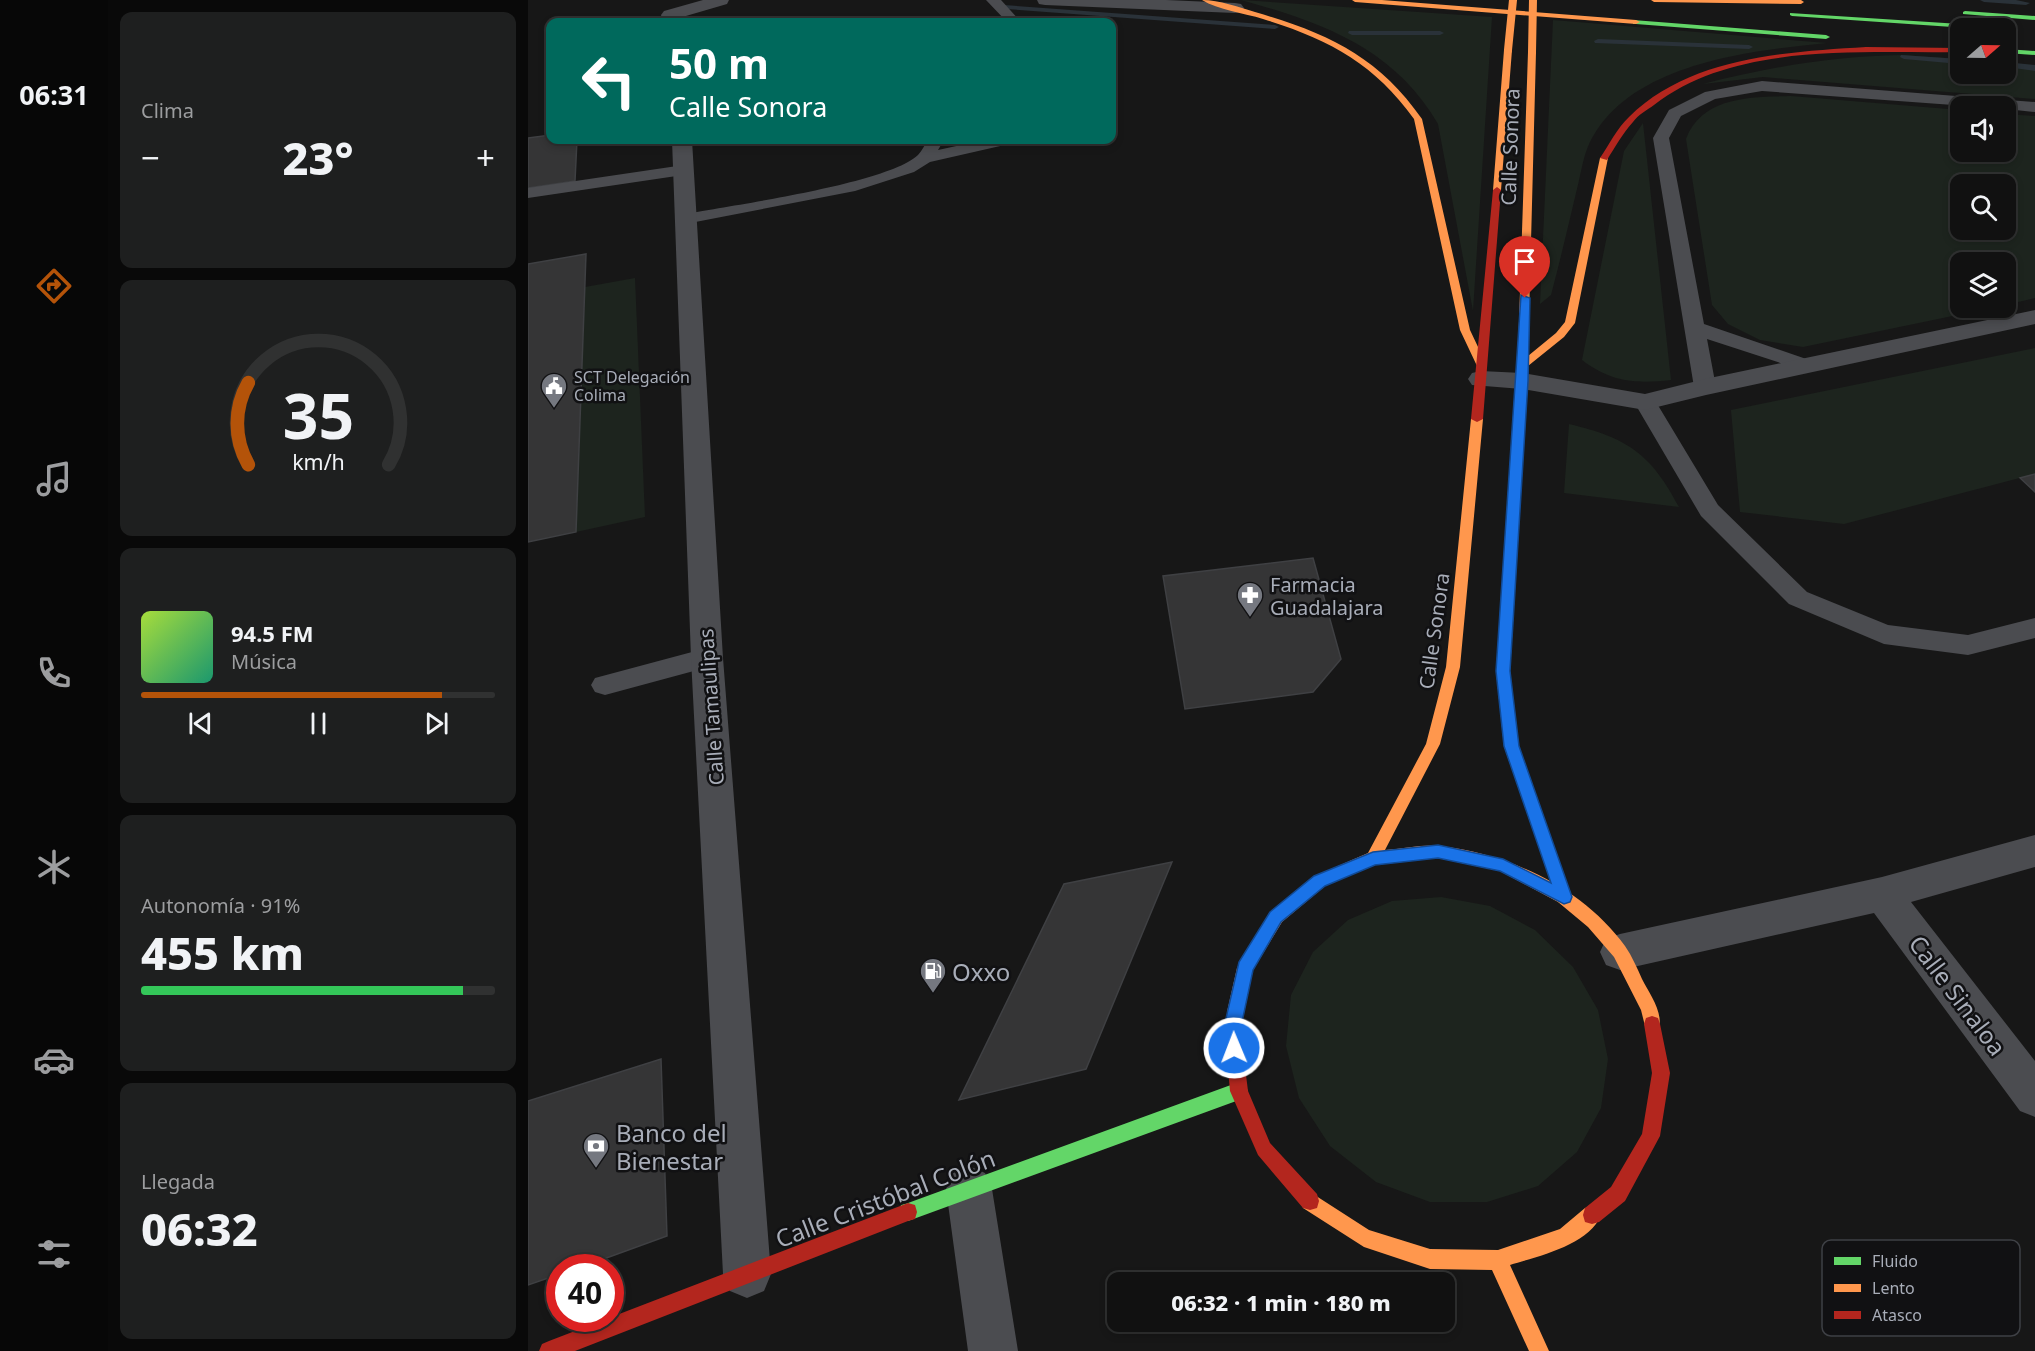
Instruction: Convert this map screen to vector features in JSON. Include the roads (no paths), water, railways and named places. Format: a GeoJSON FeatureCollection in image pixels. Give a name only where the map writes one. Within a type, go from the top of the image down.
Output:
{"type":"FeatureCollection","features":[{"type":"Feature","properties":{"kind":"main road"},"geometry":{"type":"LineString","coordinates":[[1205,0],[1295,27],[1366,61],[1399,89],[1418,119],[1465,330],[1482,372]]}},
{"type":"Feature","properties":{"kind":"main road"},"geometry":{"type":"LineString","coordinates":[[1355,0],[1950,48]]}},
{"type":"Feature","properties":{"kind":"main road","name":"Calle Sonora"},"geometry":{"type":"LineString","coordinates":[[1373,858],[1433,744],[1453,667],[1482,372],[1513,0]]}},
{"type":"Feature","properties":{"kind":"main road","name":"Calle Sonora"},"geometry":{"type":"LineString","coordinates":[[1533,0],[1523,373],[1503,671],[1511,746],[1564,897]]}},
{"type":"Feature","properties":{"kind":"main road"},"geometry":{"type":"LineString","coordinates":[[1654,0],[1796,1],[2035,18]]}},
{"type":"Feature","properties":{"kind":"main road"},"geometry":{"type":"LineString","coordinates":[[1636,2],[1950,25]]}},
{"type":"Feature","properties":{"kind":"main road"},"geometry":{"type":"LineString","coordinates":[[2016,31],[2035,32]]}},
{"type":"Feature","properties":{"kind":"main road"},"geometry":{"type":"LineString","coordinates":[[1523,373],[1568,327],[1584,258],[1601,166],[1612,143],[1629,118],[1647,103],[1693,79],[1764,59],[1875,49],[1950,49]]}},
{"type":"Feature","properties":{"kind":"main road"},"geometry":{"type":"LineString","coordinates":[[2016,52],[2035,53]]}},
{"type":"Feature","properties":{"kind":"main road"},"geometry":{"type":"LineString","coordinates":[[1438,852],[1503,865],[1564,897],[1594,922],[1620,952],[1649,1010],[1661,1072],[1651,1136],[1618,1194],[1566,1237],[1498,1260],[1430,1259],[1364,1238],[1307,1199],[1264,1149],[1239,1091],[1232,1027],[1245,968],[1276,917],[1320,881],[1373,858],[1438,852]]}},
{"type":"Feature","properties":{"kind":"main road","name":"Calle Cristóbal Colón"},"geometry":{"type":"LineString","coordinates":[[549,1351],[969,1189],[1239,1091]]}},
{"type":"Feature","properties":{"kind":"main road"},"geometry":{"type":"LineString","coordinates":[[1498,1260],[1539,1351]]}},
{"type":"Feature","properties":{"kind":"street"},"geometry":{"type":"LineString","coordinates":[[671,18],[670,15],[721,0]]}},
{"type":"Feature","properties":{"kind":"street"},"geometry":{"type":"LineString","coordinates":[[1045,0],[1235,8]]}},
{"type":"Feature","properties":{"kind":"street","name":"Calle Tamaulipas"},"geometry":{"type":"LineString","coordinates":[[683,155],[707,658],[747,1274]]}},
{"type":"Feature","properties":{"kind":"street"},"geometry":{"type":"LineString","coordinates":[[1482,372],[1523,373],[1645,402],[1705,387],[2035,317]]}},
{"type":"Feature","properties":{"kind":"street"},"geometry":{"type":"LineString","coordinates":[[1620,952],[1882,894],[2035,851]]}},
{"type":"Feature","properties":{"kind":"street","name":"Calle Sinaloa"},"geometry":{"type":"LineString","coordinates":[[1882,894],[2035,1096]]}},
{"type":"Feature","properties":{"kind":"street"},"geometry":{"type":"LineString","coordinates":[[969,1189],[993,1351]]}},
{"type":"Feature","properties":{"kind":"lane"},"geometry":{"type":"LineString","coordinates":[[993,0],[1010,18]]}},
{"type":"Feature","properties":{"kind":"lane"},"geometry":{"type":"LineString","coordinates":[[1705,387],[1661,138],[1676,113],[1711,95],[1762,86],[2035,107]]}},
{"type":"Feature","properties":{"kind":"lane"},"geometry":{"type":"LineString","coordinates":[[923,159],[933,144]]}},
{"type":"Feature","properties":{"kind":"lane"},"geometry":{"type":"LineString","coordinates":[[685,219],[864,183],[902,170],[923,159],[986,144]]}},
{"type":"Feature","properties":{"kind":"lane"},"geometry":{"type":"LineString","coordinates":[[528,194],[683,155]]}},
{"type":"Feature","properties":{"kind":"lane"},"geometry":{"type":"LineString","coordinates":[[1695,328],[1808,366]]}},
{"type":"Feature","properties":{"kind":"lane"},"geometry":{"type":"LineString","coordinates":[[1645,402],[1709,510],[1798,598],[1884,634],[1968,645],[2035,628]]}},
{"type":"Feature","properties":{"kind":"lane"},"geometry":{"type":"LineString","coordinates":[[605,685],[707,658]]}},
{"type":"Feature","properties":{"kind":"waterway"},"geometry":{"type":"LineString","coordinates":[[1984,0],[2026,3]]}},
{"type":"Feature","properties":{"kind":"waterway"},"geometry":{"type":"LineString","coordinates":[[1007,7],[1275,27]]}},
{"type":"Feature","properties":{"kind":"waterway"},"geometry":{"type":"LineString","coordinates":[[1352,33],[1440,33]]}},
{"type":"Feature","properties":{"kind":"waterway"},"geometry":{"type":"LineString","coordinates":[[1598,41],[1749,47]]}},
{"type":"Feature","properties":{"kind":"waterway"},"geometry":{"type":"LineString","coordinates":[[1904,57],[1950,61]]}},
{"type":"Feature","properties":{"kind":"waterway"},"geometry":{"type":"LineString","coordinates":[[2016,66],[2035,68]]}},
{"type":"Feature","properties":{"kind":"place","name":"SCT Delegación Colima"},"geometry":{"type":"Point","coordinates":[554,409]}},
{"type":"Feature","properties":{"kind":"place","name":"Farmacia Guadalajara"},"geometry":{"type":"Point","coordinates":[1250,618]}},
{"type":"Feature","properties":{"kind":"place","name":"Oxxo"},"geometry":{"type":"Point","coordinates":[933,994]}},
{"type":"Feature","properties":{"kind":"place","name":"Banco del Bienestar"},"geometry":{"type":"Point","coordinates":[596,1169]}}]}
